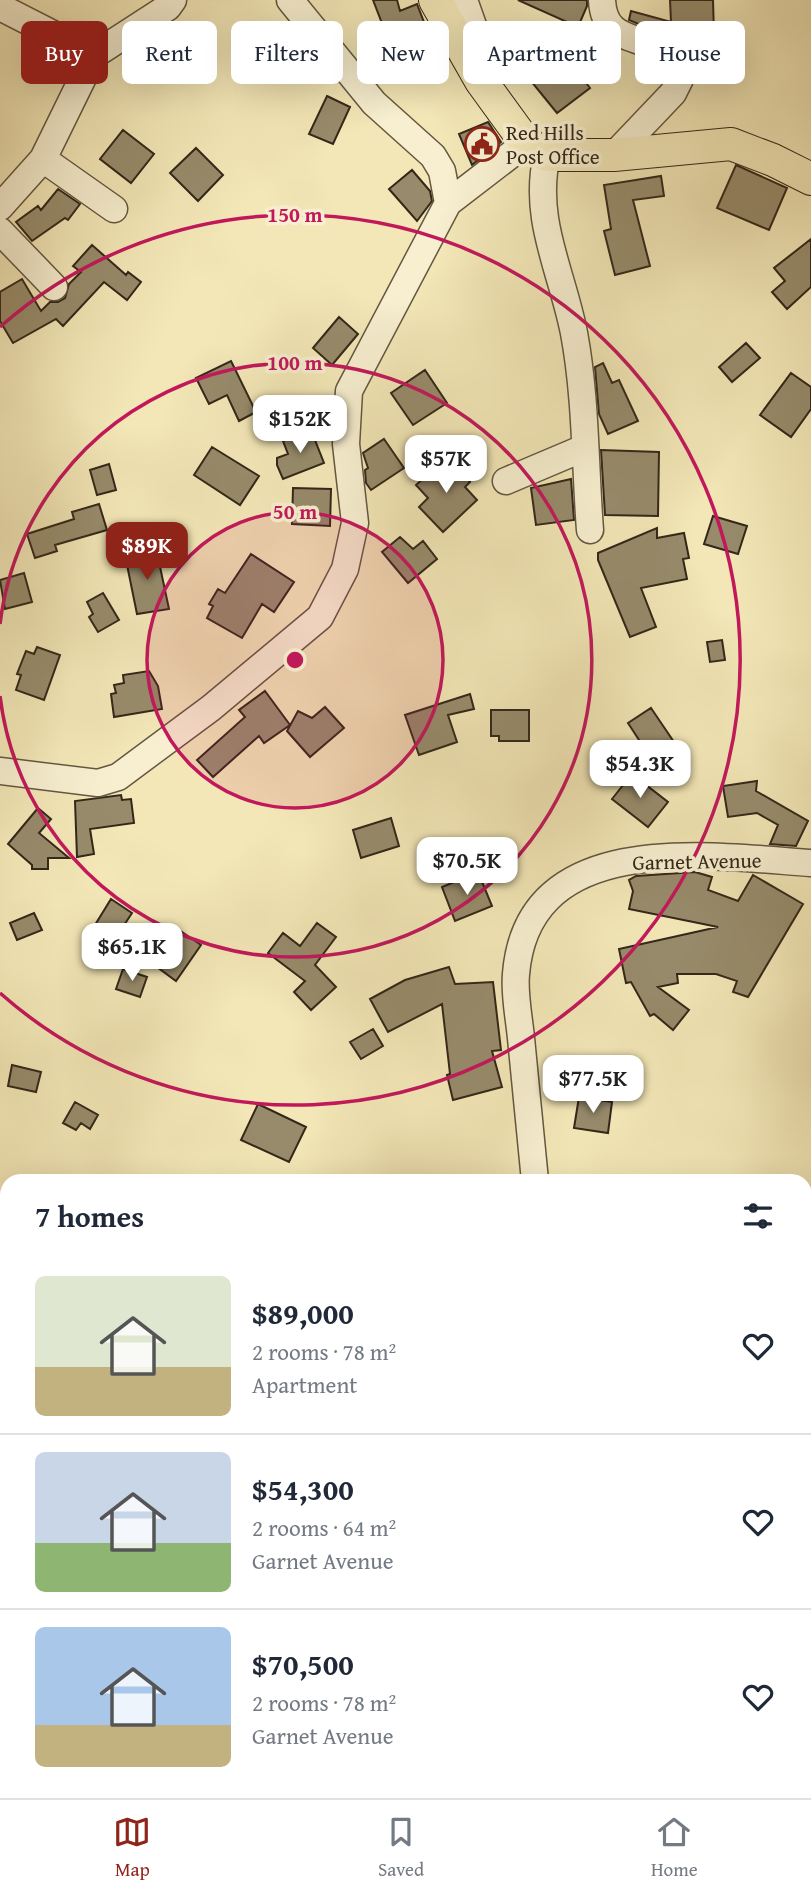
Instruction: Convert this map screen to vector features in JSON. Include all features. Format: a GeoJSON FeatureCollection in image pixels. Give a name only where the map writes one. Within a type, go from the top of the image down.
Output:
{"type":"FeatureCollection","features":[{"type":"Feature","properties":{"kind":"main road"},"geometry":{"type":"LineString","coordinates":[[435,0],[463,53]]}},
{"type":"Feature","properties":{"kind":"main road"},"geometry":{"type":"LineString","coordinates":[[485,84],[537,149],[614,155],[731,144],[773,160],[811,179]]}},
{"type":"Feature","properties":{"kind":"street"},"geometry":{"type":"LineString","coordinates":[[108,46],[168,7],[173,0]]}},
{"type":"Feature","properties":{"kind":"street"},"geometry":{"type":"LineString","coordinates":[[290,0],[374,103],[433,156],[442,171],[449,203]]}},
{"type":"Feature","properties":{"kind":"street"},"geometry":{"type":"LineString","coordinates":[[464,0],[471,21]]}},
{"type":"Feature","properties":{"kind":"street"},"geometry":{"type":"LineString","coordinates":[[602,0],[602,13],[618,34],[661,51],[673,63],[680,79],[673,93],[614,155]]}},
{"type":"Feature","properties":{"kind":"street"},"geometry":{"type":"LineString","coordinates":[[0,7],[27,21]]}},
{"type":"Feature","properties":{"kind":"street"},"geometry":{"type":"LineString","coordinates":[[0,207],[43,159],[80,84]]}},
{"type":"Feature","properties":{"kind":"street"},"geometry":{"type":"LineString","coordinates":[[0,771],[98,783],[118,777],[211,708],[320,617],[345,569],[355,523],[346,444],[349,391],[449,203],[537,149],[551,256],[574,331],[583,405],[590,530]]}},
{"type":"Feature","properties":{"kind":"street"},"geometry":{"type":"LineString","coordinates":[[43,159],[114,209]]}},
{"type":"Feature","properties":{"kind":"street"},"geometry":{"type":"LineString","coordinates":[[0,231],[54,287]]}},
{"type":"Feature","properties":{"kind":"street"},"geometry":{"type":"LineString","coordinates":[[506,481],[584,448]]}},
{"type":"Feature","properties":{"kind":"street","name":"Garnet Avenue"},"geometry":{"type":"LineString","coordinates":[[534,1174],[515,975],[525,931],[547,900],[573,877],[643,858],[725,857],[811,863]]}},
{"type":"Feature","properties":{"kind":"building"},"geometry":{"type":"Polygon","coordinates":[[[373,0],[397,0],[400,11],[417,4],[424,21],[381,21],[373,0]]]}},
{"type":"Feature","properties":{"kind":"building"},"geometry":{"type":"Polygon","coordinates":[[[518,0],[587,0],[581,21],[565,21],[518,0]]]}},
{"type":"Feature","properties":{"kind":"building"},"geometry":{"type":"Polygon","coordinates":[[[670,0],[713,0],[714,21],[671,21],[670,0]]]}},
{"type":"Feature","properties":{"kind":"building"},"geometry":{"type":"Polygon","coordinates":[[[631,11],[667,21],[635,23],[629,20],[631,11]]]}},
{"type":"Feature","properties":{"kind":"building"},"geometry":{"type":"Polygon","coordinates":[[[533,84],[587,84],[590,88],[557,113],[533,84]]]}},
{"type":"Feature","properties":{"kind":"building"},"geometry":{"type":"Polygon","coordinates":[[[327,96],[350,107],[333,144],[309,134],[327,96]]]}},
{"type":"Feature","properties":{"kind":"building","name":"Red Hills Post Office"},"geometry":{"type":"Polygon","coordinates":[[[488,122],[501,142],[472,165],[459,134],[488,122]]]}},
{"type":"Feature","properties":{"kind":"building"},"geometry":{"type":"Polygon","coordinates":[[[123,130],[154,154],[131,183],[100,159],[123,130]]]}},
{"type":"Feature","properties":{"kind":"building"},"geometry":{"type":"Polygon","coordinates":[[[196,148],[223,175],[198,201],[170,173],[196,148]]]}},
{"type":"Feature","properties":{"kind":"building"},"geometry":{"type":"Polygon","coordinates":[[[736,165],[787,188],[769,230],[717,208],[736,165]]]}},
{"type":"Feature","properties":{"kind":"building"},"geometry":{"type":"Polygon","coordinates":[[[412,170],[430,191],[432,201],[417,221],[389,189],[412,170]]]}},
{"type":"Feature","properties":{"kind":"building"},"geometry":{"type":"Polygon","coordinates":[[[661,176],[664,196],[633,200],[650,266],[615,275],[604,231],[611,229],[604,185],[661,176]]]}},
{"type":"Feature","properties":{"kind":"building"},"geometry":{"type":"Polygon","coordinates":[[[58,189],[80,204],[68,220],[65,218],[32,241],[16,222],[38,206],[41,210],[58,189]]]}},
{"type":"Feature","properties":{"kind":"building"},"geometry":{"type":"Polygon","coordinates":[[[811,239],[811,287],[787,309],[772,292],[785,281],[774,268],[811,239]]]}},
{"type":"Feature","properties":{"kind":"building"},"geometry":{"type":"Polygon","coordinates":[[[92,245],[126,275],[128,272],[141,282],[127,300],[104,282],[63,326],[56,319],[13,343],[0,321],[0,292],[22,279],[41,311],[50,302],[65,298],[69,284],[81,272],[73,266],[92,245]]]}},
{"type":"Feature","properties":{"kind":"building"},"geometry":{"type":"Polygon","coordinates":[[[339,317],[358,334],[332,365],[313,348],[339,317]]]}},
{"type":"Feature","properties":{"kind":"building"},"geometry":{"type":"Polygon","coordinates":[[[746,343],[760,358],[732,382],[719,367],[746,343]]]}},
{"type":"Feature","properties":{"kind":"building"},"geometry":{"type":"Polygon","coordinates":[[[231,361],[256,412],[239,421],[227,395],[209,404],[196,378],[231,361]]]}},
{"type":"Feature","properties":{"kind":"building"},"geometry":{"type":"Polygon","coordinates":[[[603,363],[612,383],[619,380],[638,421],[608,434],[599,414],[595,367],[603,363]]]}},
{"type":"Feature","properties":{"kind":"building"},"geometry":{"type":"Polygon","coordinates":[[[425,370],[447,403],[413,425],[391,393],[425,370]]]}},
{"type":"Feature","properties":{"kind":"building"},"geometry":{"type":"Polygon","coordinates":[[[791,373],[811,387],[811,409],[791,437],[760,415],[791,373]]]}},
{"type":"Feature","properties":{"kind":"building"},"geometry":{"type":"Polygon","coordinates":[[[311,430],[324,463],[283,479],[277,458],[288,454],[283,441],[311,430]]]}},
{"type":"Feature","properties":{"kind":"building"},"geometry":{"type":"Polygon","coordinates":[[[384,439],[404,468],[371,490],[366,483],[365,470],[368,468],[363,453],[384,439]]]}},
{"type":"Feature","properties":{"kind":"building"},"geometry":{"type":"Polygon","coordinates":[[[212,447],[259,476],[240,505],[194,475],[212,447]]]}},
{"type":"Feature","properties":{"kind":"building"},"geometry":{"type":"Polygon","coordinates":[[[601,450],[659,452],[658,516],[605,515],[601,450]]]}},
{"type":"Feature","properties":{"kind":"building"},"geometry":{"type":"Polygon","coordinates":[[[447,457],[470,482],[465,487],[477,500],[443,532],[419,507],[428,498],[416,485],[447,457]]]}},
{"type":"Feature","properties":{"kind":"building"},"geometry":{"type":"Polygon","coordinates":[[[109,464],[116,490],[97,495],[90,470],[109,464]]]}},
{"type":"Feature","properties":{"kind":"building"},"geometry":{"type":"Polygon","coordinates":[[[571,479],[574,520],[536,525],[531,488],[571,479]]]}},
{"type":"Feature","properties":{"kind":"building"},"geometry":{"type":"Polygon","coordinates":[[[293,488],[331,489],[330,526],[292,524],[293,488]]]}},
{"type":"Feature","properties":{"kind":"building"},"geometry":{"type":"Polygon","coordinates":[[[99,504],[107,530],[55,545],[57,551],[35,558],[27,534],[74,519],[72,512],[99,504]]]}},
{"type":"Feature","properties":{"kind":"building"},"geometry":{"type":"Polygon","coordinates":[[[713,516],[747,526],[738,554],[704,544],[713,516]]]}},
{"type":"Feature","properties":{"kind":"building"},"geometry":{"type":"Polygon","coordinates":[[[657,528],[657,538],[684,533],[689,558],[683,559],[687,579],[641,588],[656,627],[630,637],[598,560],[598,553],[657,528]]]}},
{"type":"Feature","properties":{"kind":"building"},"geometry":{"type":"Polygon","coordinates":[[[400,537],[413,549],[423,541],[437,559],[408,583],[382,552],[400,537]]]}},
{"type":"Feature","properties":{"kind":"building"},"geometry":{"type":"Polygon","coordinates":[[[156,548],[169,609],[137,614],[125,555],[156,548]]]}},
{"type":"Feature","properties":{"kind":"building"},"geometry":{"type":"Polygon","coordinates":[[[251,554],[294,582],[274,612],[262,604],[242,638],[207,618],[213,606],[209,604],[218,589],[225,593],[251,554]]]}},
{"type":"Feature","properties":{"kind":"building"},"geometry":{"type":"Polygon","coordinates":[[[24,573],[32,602],[5,609],[0,580],[24,573]]]}},
{"type":"Feature","properties":{"kind":"building"},"geometry":{"type":"Polygon","coordinates":[[[103,593],[119,620],[98,632],[89,617],[93,614],[87,602],[103,593]]]}},
{"type":"Feature","properties":{"kind":"building"},"geometry":{"type":"Polygon","coordinates":[[[722,640],[725,660],[710,662],[707,642],[722,640]]]}},
{"type":"Feature","properties":{"kind":"building"},"geometry":{"type":"Polygon","coordinates":[[[37,647],[60,655],[44,700],[16,690],[21,675],[17,674],[26,651],[34,654],[37,647]]]}},
{"type":"Feature","properties":{"kind":"building"},"geometry":{"type":"Polygon","coordinates":[[[149,671],[158,686],[162,709],[114,717],[111,694],[116,693],[114,685],[124,683],[123,675],[149,671]]]}},
{"type":"Feature","properties":{"kind":"building"},"geometry":{"type":"Polygon","coordinates":[[[265,691],[290,725],[264,743],[259,736],[213,777],[197,760],[245,717],[239,710],[265,691]]]}},
{"type":"Feature","properties":{"kind":"building"},"geometry":{"type":"Polygon","coordinates":[[[470,694],[474,709],[448,715],[457,742],[419,755],[405,715],[470,694]]]}},
{"type":"Feature","properties":{"kind":"building"},"geometry":{"type":"Polygon","coordinates":[[[325,707],[344,728],[310,757],[287,731],[298,711],[312,718],[325,707]]]}},
{"type":"Feature","properties":{"kind":"building"},"geometry":{"type":"Polygon","coordinates":[[[651,708],[678,748],[654,763],[628,723],[651,708]]]}},
{"type":"Feature","properties":{"kind":"building"},"geometry":{"type":"Polygon","coordinates":[[[491,710],[529,710],[529,741],[499,741],[499,736],[491,736],[491,710]]]}},
{"type":"Feature","properties":{"kind":"building"},"geometry":{"type":"Polygon","coordinates":[[[632,774],[668,802],[648,827],[612,799],[632,774]]]}},
{"type":"Feature","properties":{"kind":"building"},"geometry":{"type":"Polygon","coordinates":[[[757,781],[756,791],[808,821],[796,846],[770,844],[778,825],[757,813],[728,817],[723,786],[757,781]]]}},
{"type":"Feature","properties":{"kind":"building"},"geometry":{"type":"Polygon","coordinates":[[[121,795],[122,800],[131,799],[134,823],[90,829],[94,854],[77,857],[75,801],[121,795]]]}},
{"type":"Feature","properties":{"kind":"building"},"geometry":{"type":"Polygon","coordinates":[[[38,808],[51,819],[39,833],[69,858],[48,858],[48,869],[32,869],[32,865],[8,844],[38,808]]]}},
{"type":"Feature","properties":{"kind":"building"},"geometry":{"type":"Polygon","coordinates":[[[391,818],[399,846],[361,858],[353,830],[391,818]]]}},
{"type":"Feature","properties":{"kind":"building"},"geometry":{"type":"Polygon","coordinates":[[[478,872],[492,906],[455,921],[442,887],[478,872]]]}},
{"type":"Feature","properties":{"kind":"building"},"geometry":{"type":"Polygon","coordinates":[[[695,872],[712,877],[708,890],[738,901],[753,875],[803,904],[748,997],[733,992],[737,981],[716,974],[677,974],[678,983],[658,987],[689,1010],[673,1030],[654,1014],[650,1016],[631,982],[626,983],[619,949],[718,927],[629,909],[633,891],[629,880],[636,876],[695,872]]]}},
{"type":"Feature","properties":{"kind":"building"},"geometry":{"type":"Polygon","coordinates":[[[111,899],[132,913],[107,951],[87,938],[111,899]]]}},
{"type":"Feature","properties":{"kind":"building"},"geometry":{"type":"Polygon","coordinates":[[[34,913],[42,930],[17,940],[10,923],[34,913]]]}},
{"type":"Feature","properties":{"kind":"building"},"geometry":{"type":"Polygon","coordinates":[[[317,923],[336,937],[315,965],[336,987],[311,1010],[294,992],[305,981],[268,953],[283,933],[300,946],[317,923]]]}},
{"type":"Feature","properties":{"kind":"building"},"geometry":{"type":"Polygon","coordinates":[[[182,932],[201,945],[176,981],[157,967],[182,932]]]}},
{"type":"Feature","properties":{"kind":"building"},"geometry":{"type":"Polygon","coordinates":[[[449,967],[455,984],[493,982],[501,1050],[492,1051],[502,1087],[453,1100],[447,1075],[450,1074],[442,1004],[388,1032],[370,999],[405,980],[449,967]]]}},
{"type":"Feature","properties":{"kind":"building"},"geometry":{"type":"Polygon","coordinates":[[[123,969],[147,977],[140,997],[116,989],[123,969]]]}},
{"type":"Feature","properties":{"kind":"building"},"geometry":{"type":"Polygon","coordinates":[[[373,1029],[383,1046],[361,1059],[350,1042],[373,1029]]]}},
{"type":"Feature","properties":{"kind":"building"},"geometry":{"type":"Polygon","coordinates":[[[12,1065],[41,1072],[36,1092],[8,1086],[12,1065]]]}},
{"type":"Feature","properties":{"kind":"building"},"geometry":{"type":"Polygon","coordinates":[[[579,1097],[612,1102],[608,1133],[574,1128],[579,1097]]]}},
{"type":"Feature","properties":{"kind":"building"},"geometry":{"type":"Polygon","coordinates":[[[75,1102],[98,1115],[90,1129],[81,1123],[76,1130],[63,1123],[75,1102]]]}},
{"type":"Feature","properties":{"kind":"building"},"geometry":{"type":"Polygon","coordinates":[[[258,1104],[306,1127],[289,1162],[241,1140],[258,1104]]]}},
{"type":"Feature","properties":{"kind":"place","name":"Red Hills Post Office"},"geometry":{"type":"Point","coordinates":[482,144]}}]}
